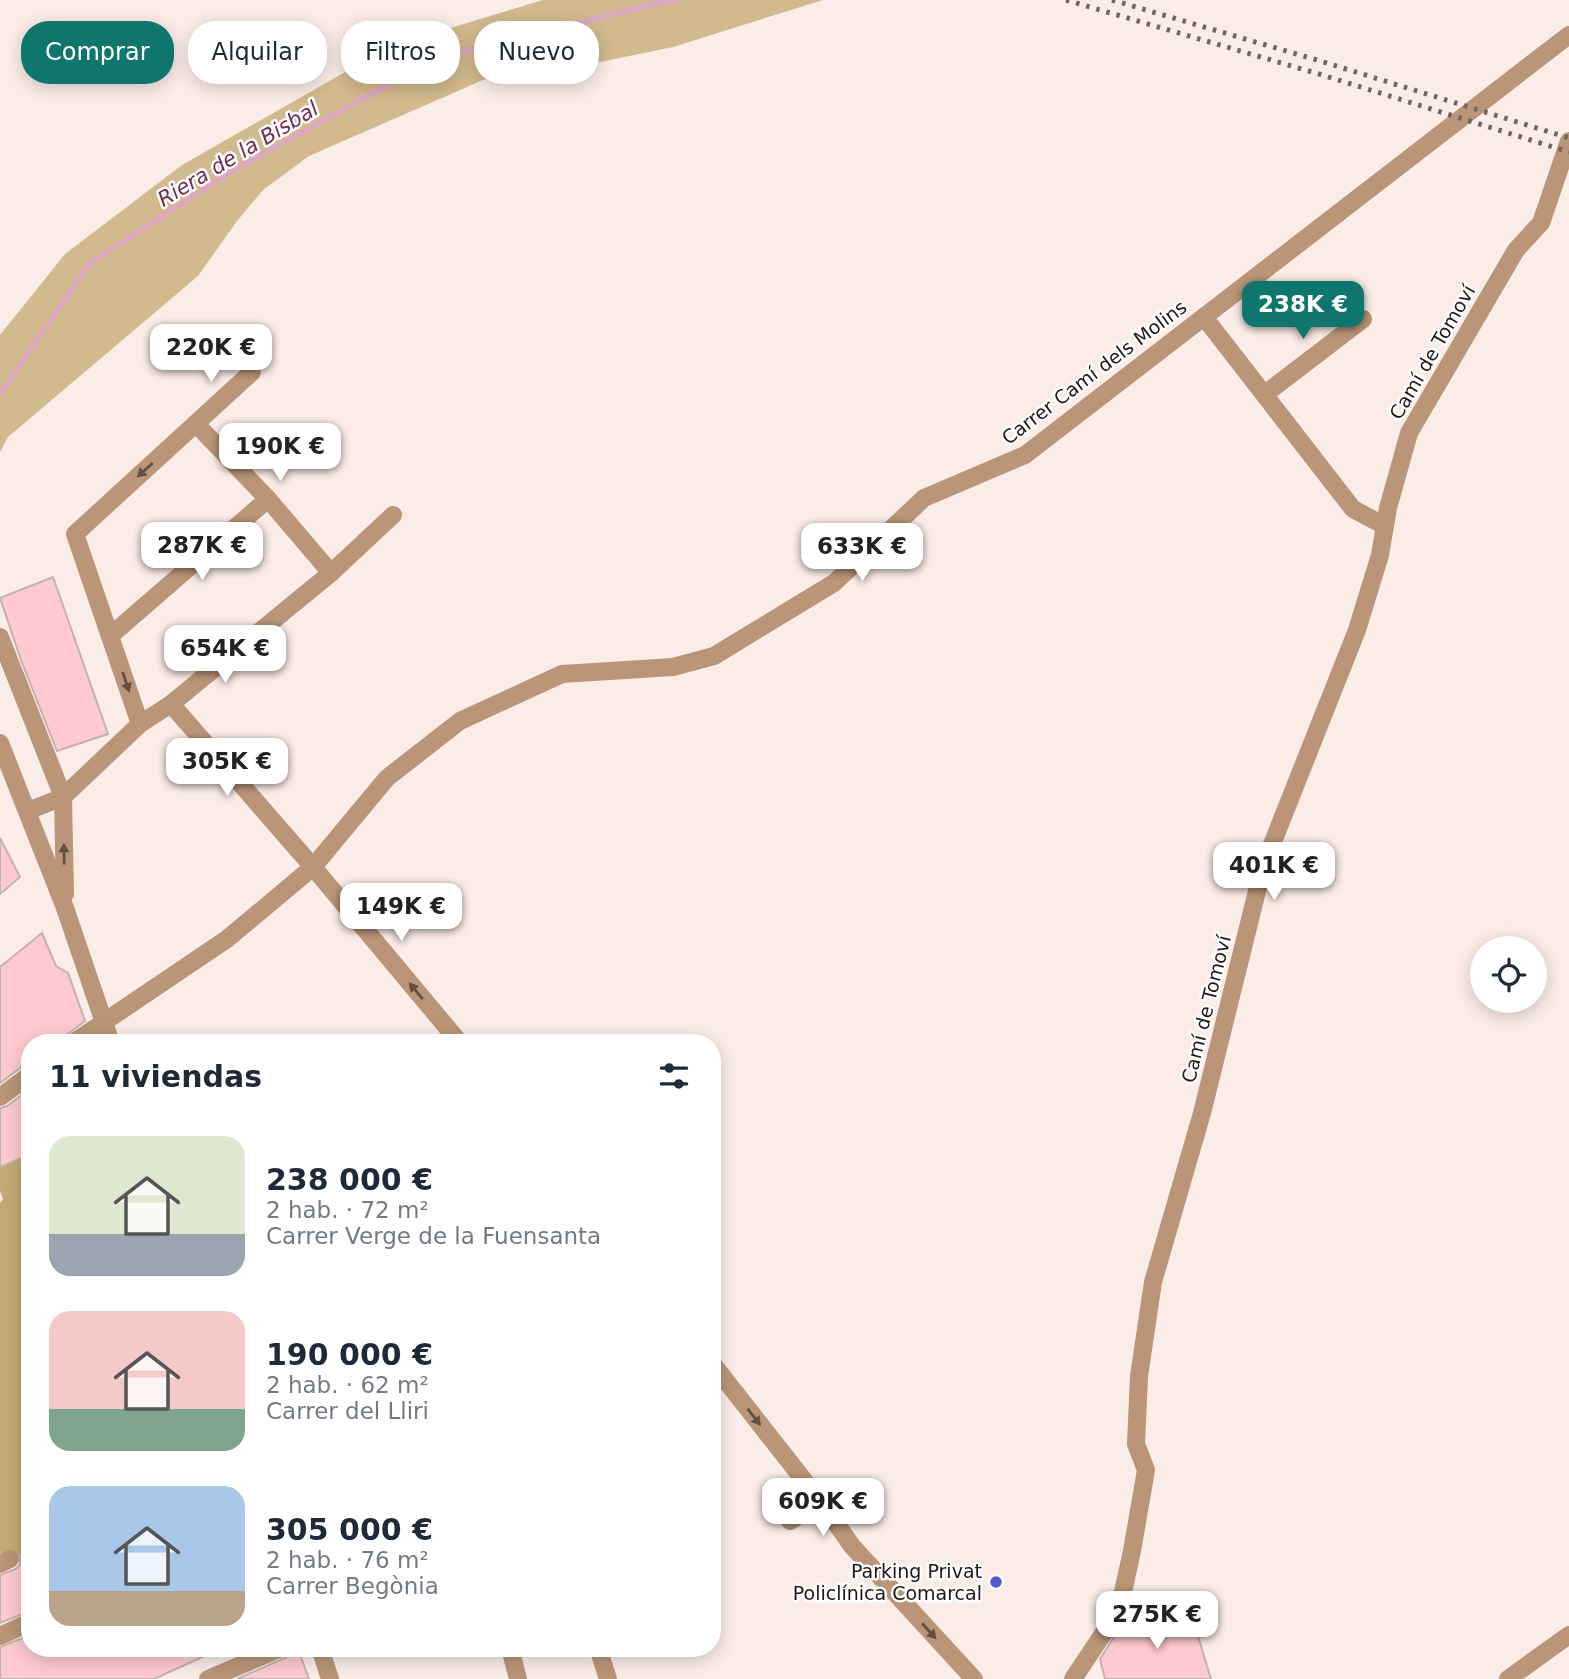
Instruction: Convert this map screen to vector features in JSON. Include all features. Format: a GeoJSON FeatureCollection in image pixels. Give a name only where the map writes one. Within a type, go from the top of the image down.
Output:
{"type":"FeatureCollection","features":[{"type":"Feature","properties":{"kind":"street","name":"Carrer Camí dels Molins"},"geometry":{"type":"LineString","coordinates":[[86,1034],[227,939],[313,867],[387,778],[460,721],[562,674],[673,667],[714,656],[834,583],[924,498],[1025,455],[1569,35]]}},
{"type":"Feature","properties":{"kind":"street","name":"Camí de Tomoví"},"geometry":{"type":"LineString","coordinates":[[1073,1679],[1119,1610],[1146,1470],[1136,1444],[1139,1376],[1153,1282],[1202,1114],[1263,867],[1357,631],[1380,555],[1409,433],[1516,250],[1541,223],[1569,141]]}},
{"type":"Feature","properties":{"kind":"street"},"geometry":{"type":"LineString","coordinates":[[1203,317],[1353,509],[1385,526]]}},
{"type":"Feature","properties":{"kind":"street"},"geometry":{"type":"LineString","coordinates":[[1265,394],[1363,320]]}},
{"type":"Feature","properties":{"kind":"street"},"geometry":{"type":"LineString","coordinates":[[140,724],[75,534],[252,372]]}},
{"type":"Feature","properties":{"kind":"street"},"geometry":{"type":"LineString","coordinates":[[196,424],[268,499],[331,573]]}},
{"type":"Feature","properties":{"kind":"street"},"geometry":{"type":"LineString","coordinates":[[110,636],[268,499]]}},
{"type":"Feature","properties":{"kind":"street"},"geometry":{"type":"LineString","coordinates":[[28,811],[62,797],[140,724],[171,704],[331,573],[393,515]]}},
{"type":"Feature","properties":{"kind":"street"},"geometry":{"type":"LineString","coordinates":[[0,637],[62,797],[65,911]]}},
{"type":"Feature","properties":{"kind":"street"},"geometry":{"type":"LineString","coordinates":[[171,704],[313,867],[452,1034]]}},
{"type":"Feature","properties":{"kind":"street"},"geometry":{"type":"LineString","coordinates":[[0,743],[28,811],[108,1034]]}},
{"type":"Feature","properties":{"kind":"street"},"geometry":{"type":"LineString","coordinates":[[0,1097],[21,1081]]}},
{"type":"Feature","properties":{"kind":"street"},"geometry":{"type":"LineString","coordinates":[[721,1374],[852,1546],[974,1679]]}},
{"type":"Feature","properties":{"kind":"street"},"geometry":{"type":"LineString","coordinates":[[790,1521],[821,1502]]}},
{"type":"Feature","properties":{"kind":"street"},"geometry":{"type":"LineString","coordinates":[[0,1636],[21,1626]]}},
{"type":"Feature","properties":{"kind":"street"},"geometry":{"type":"LineString","coordinates":[[1508,1679],[1569,1634]]}},
{"type":"Feature","properties":{"kind":"street"},"geometry":{"type":"LineString","coordinates":[[208,1679],[260,1657]]}},
{"type":"Feature","properties":{"kind":"street"},"geometry":{"type":"LineString","coordinates":[[323,1657],[330,1679]]}},
{"type":"Feature","properties":{"kind":"street"},"geometry":{"type":"LineString","coordinates":[[512,1657],[518,1679]]}},
{"type":"Feature","properties":{"kind":"street"},"geometry":{"type":"LineString","coordinates":[[600,1657],[608,1679]]}},
{"type":"Feature","properties":{"kind":"shaded area"},"geometry":{"type":"Polygon","coordinates":[[[543,0],[823,0],[673,47],[599,62],[599,21],[474,21],[474,84],[309,156],[263,190],[198,276],[8,437],[0,452],[0,335],[65,254],[182,165],[341,74],[341,84],[460,84],[460,25],[543,0]]]}},
{"type":"Feature","properties":{"kind":"shaded area"},"geometry":{"type":"Polygon","coordinates":[[[21,1158],[21,1554],[16,1557],[0,1553],[0,1203],[3,1199],[0,1191],[0,1167],[21,1158]]]}},
{"type":"Feature","properties":{"kind":"building"},"geometry":{"type":"Polygon","coordinates":[[[53,577],[108,734],[57,751],[0,598],[53,577]]]}},
{"type":"Feature","properties":{"kind":"building"},"geometry":{"type":"Polygon","coordinates":[[[0,838],[20,877],[0,894],[0,838]]]}},
{"type":"Feature","properties":{"kind":"building"},"geometry":{"type":"Polygon","coordinates":[[[42,933],[56,966],[68,973],[85,1021],[68,1034],[21,1034],[21,1067],[0,1083],[0,967],[42,933]]]}},
{"type":"Feature","properties":{"kind":"building"},"geometry":{"type":"Polygon","coordinates":[[[21,1096],[21,1158],[0,1167],[0,1108],[21,1096]]]}},
{"type":"Feature","properties":{"kind":"building"},"geometry":{"type":"Polygon","coordinates":[[[20,1555],[21,1615],[0,1623],[0,1575],[20,1565],[20,1555]]]}},
{"type":"Feature","properties":{"kind":"building"},"geometry":{"type":"Polygon","coordinates":[[[1190,1610],[1211,1679],[1105,1679],[1100,1659],[1116,1634],[1136,1625],[1190,1610]]]}},
{"type":"Feature","properties":{"kind":"building"},"geometry":{"type":"Polygon","coordinates":[[[21,1639],[21,1657],[202,1657],[154,1679],[0,1679],[0,1647],[21,1639]]]}},
{"type":"Feature","properties":{"kind":"building"},"geometry":{"type":"Polygon","coordinates":[[[301,1657],[309,1679],[237,1679],[285,1658],[301,1657]]]}},
{"type":"Feature","properties":{"kind":"waterway","name":"Riera de la Bisbal"},"geometry":{"type":"LineString","coordinates":[[0,394],[90,263],[234,170],[437,58],[678,0]]}},
{"type":"Feature","properties":{"kind":"railway"},"geometry":{"type":"LineString","coordinates":[[1066,0],[1319,74],[1569,152]]}},
{"type":"Feature","properties":{"kind":"railway"},"geometry":{"type":"LineString","coordinates":[[1112,0],[1569,138]]}},
{"type":"Feature","properties":{"kind":"place","name":"Parking Privat Policlínica Comarcal"},"geometry":{"type":"Point","coordinates":[996,1582]}}]}
